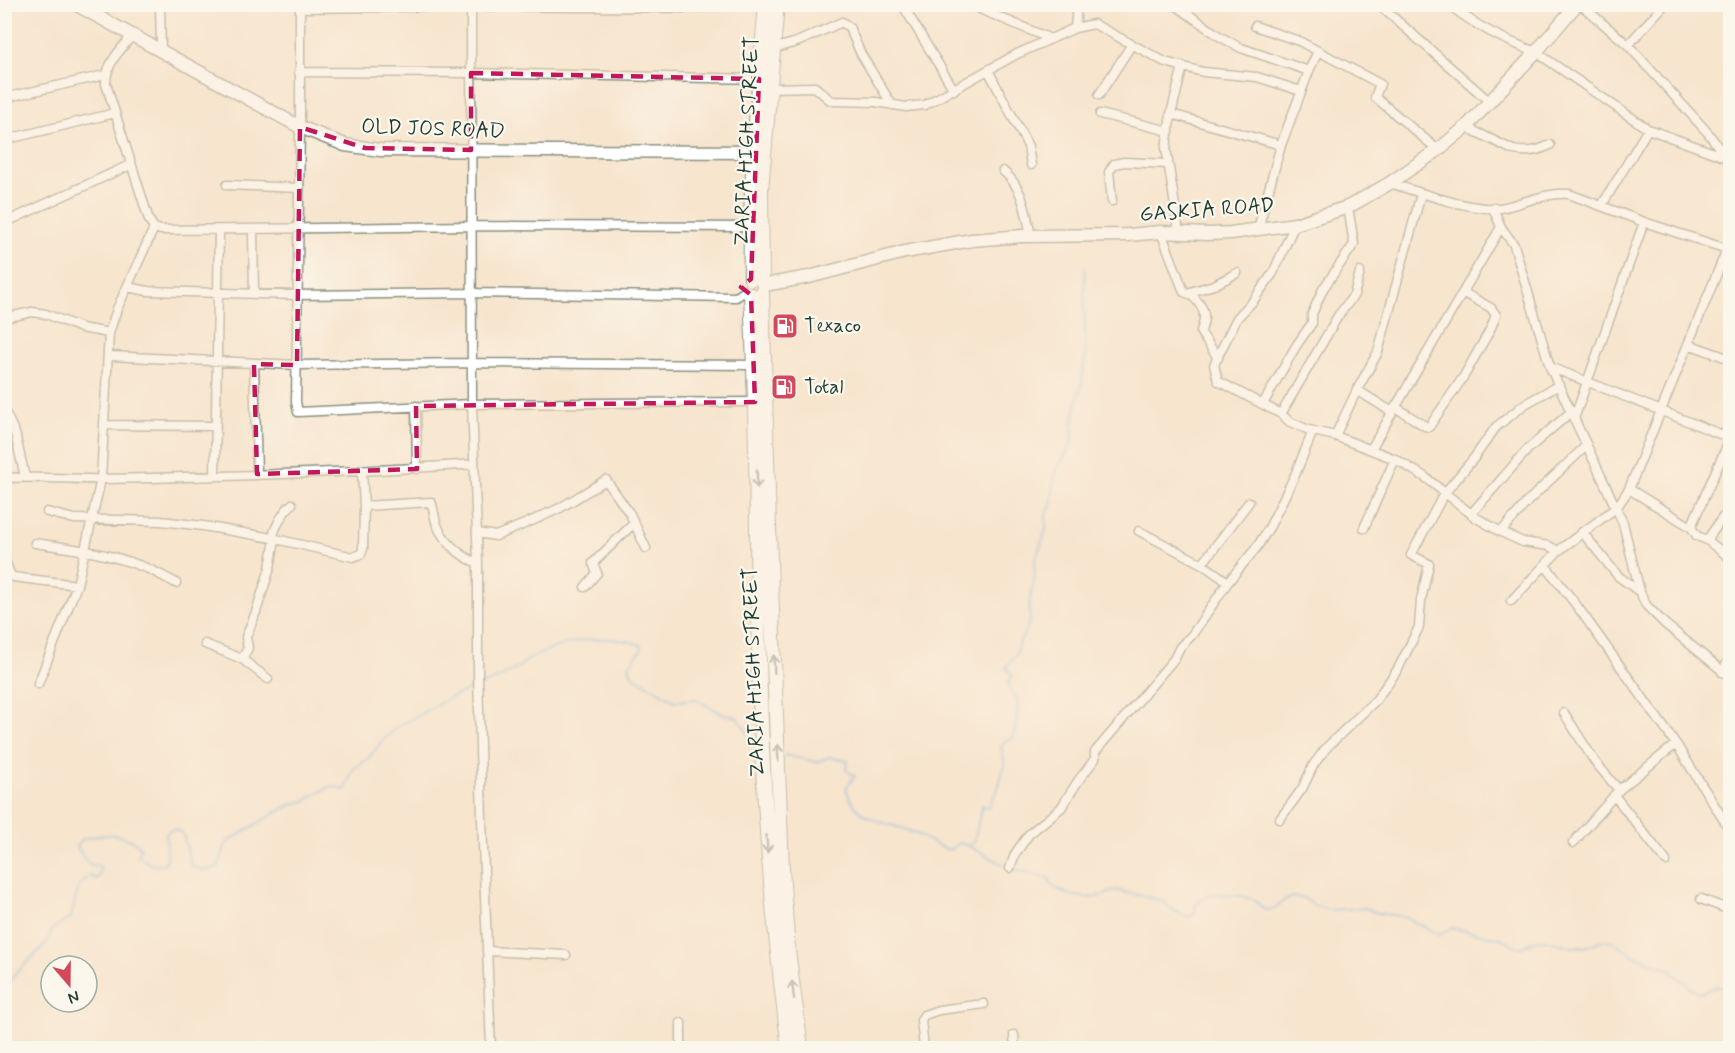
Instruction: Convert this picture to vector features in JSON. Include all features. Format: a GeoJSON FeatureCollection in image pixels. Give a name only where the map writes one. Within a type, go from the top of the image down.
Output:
{"type":"FeatureCollection","features":[{"type":"Feature","properties":{"kind":"main road","name":"ZARIA HIGH STREET"},"geometry":{"type":"LineString","coordinates":[[766,4],[754,365],[760,721],[769,873],[789,1048]]}},
{"type":"Feature","properties":{"kind":"main road","name":"ZARIA HIGH STREET"},"geometry":{"type":"LineString","coordinates":[[777,4],[772,49],[753,152],[750,227],[756,287],[788,950],[801,1048]]}},
{"type":"Feature","properties":{"kind":"main road","name":"GASKIA ROAD"},"geometry":{"type":"LineString","coordinates":[[756,287],[810,277],[943,244],[972,240],[1161,232],[1208,234],[1258,230],[1295,224],[1348,207],[1390,183],[1438,150],[1466,127],[1578,4]]}},
{"type":"Feature","properties":{"kind":"main road","name":"OLD JOS ROAD"},"geometry":{"type":"LineString","coordinates":[[76,5],[300,127],[334,142],[365,148],[753,152]]}},
{"type":"Feature","properties":{"kind":"street"},"geometry":{"type":"LineString","coordinates":[[160,4],[161,51]]}},
{"type":"Feature","properties":{"kind":"street"},"geometry":{"type":"LineString","coordinates":[[736,4],[692,8],[471,5],[300,6],[296,405],[298,412],[416,405],[755,402]]}},
{"type":"Feature","properties":{"kind":"street"},"geometry":{"type":"LineString","coordinates":[[902,4],[954,90]]}},
{"type":"Feature","properties":{"kind":"street"},"geometry":{"type":"LineString","coordinates":[[968,4],[1051,39]]}},
{"type":"Feature","properties":{"kind":"street"},"geometry":{"type":"LineString","coordinates":[[1075,28],[1077,4]]}},
{"type":"Feature","properties":{"kind":"street"},"geometry":{"type":"LineString","coordinates":[[1174,4],[1219,36],[1241,48],[1309,71]]}},
{"type":"Feature","properties":{"kind":"street"},"geometry":{"type":"LineString","coordinates":[[1378,4],[1490,102]]}},
{"type":"Feature","properties":{"kind":"street"},"geometry":{"type":"LineString","coordinates":[[1449,4],[1466,17],[1518,46],[1536,52],[1648,129],[1728,158]]}},
{"type":"Feature","properties":{"kind":"street"},"geometry":{"type":"LineString","coordinates":[[1578,4],[1628,45],[1728,158]]}},
{"type":"Feature","properties":{"kind":"street"},"geometry":{"type":"LineString","coordinates":[[1628,45],[1665,4]]}},
{"type":"Feature","properties":{"kind":"street"},"geometry":{"type":"LineString","coordinates":[[471,5],[472,404],[478,563],[478,674],[491,1048]]}},
{"type":"Feature","properties":{"kind":"street"},"geometry":{"type":"LineString","coordinates":[[772,49],[797,42],[842,22],[849,27],[861,54],[892,105]]}},
{"type":"Feature","properties":{"kind":"street"},"geometry":{"type":"LineString","coordinates":[[299,72],[471,73],[764,83],[816,87],[830,100],[916,107],[925,105],[954,90],[1017,54],[1075,28],[1094,24],[1165,62],[1203,72],[1257,77],[1301,91]]}},
{"type":"Feature","properties":{"kind":"street"},"geometry":{"type":"LineString","coordinates":[[1256,26],[1299,41],[1380,84],[1375,97],[1438,150]]}},
{"type":"Feature","properties":{"kind":"street"},"geometry":{"type":"LineString","coordinates":[[38,684],[77,585],[90,519],[101,479],[109,333],[117,309],[154,228],[130,165],[106,84],[105,75],[110,64],[132,36]]}},
{"type":"Feature","properties":{"kind":"street"},"geometry":{"type":"LineString","coordinates":[[1099,95],[1132,44]]}},
{"type":"Feature","properties":{"kind":"street"},"geometry":{"type":"LineString","coordinates":[[1258,230],[1281,146],[1318,51]]}},
{"type":"Feature","properties":{"kind":"street"},"geometry":{"type":"LineString","coordinates":[[1179,232],[1166,148],[1171,114],[1183,66]]}},
{"type":"Feature","properties":{"kind":"street"},"geometry":{"type":"LineString","coordinates":[[988,70],[1028,146],[1031,165]]}},
{"type":"Feature","properties":{"kind":"street"},"geometry":{"type":"LineString","coordinates":[[4,98],[105,75]]}},
{"type":"Feature","properties":{"kind":"street"},"geometry":{"type":"LineString","coordinates":[[4,140],[114,113]]}},
{"type":"Feature","properties":{"kind":"street"},"geometry":{"type":"LineString","coordinates":[[1100,114],[1169,131]]}},
{"type":"Feature","properties":{"kind":"street"},"geometry":{"type":"LineString","coordinates":[[1171,114],[1281,146]]}},
{"type":"Feature","properties":{"kind":"street"},"geometry":{"type":"LineString","coordinates":[[1466,127],[1513,150],[1530,151],[1550,144]]}},
{"type":"Feature","properties":{"kind":"street"},"geometry":{"type":"LineString","coordinates":[[1602,205],[1648,129]]}},
{"type":"Feature","properties":{"kind":"street"},"geometry":{"type":"LineString","coordinates":[[1112,201],[1109,172],[1114,164],[1124,162],[1167,164]]}},
{"type":"Feature","properties":{"kind":"street"},"geometry":{"type":"LineString","coordinates":[[4,212],[7,222],[130,165]]}},
{"type":"Feature","properties":{"kind":"street"},"geometry":{"type":"LineString","coordinates":[[1003,171],[1012,178],[1017,186],[1031,236]]}},
{"type":"Feature","properties":{"kind":"street"},"geometry":{"type":"LineString","coordinates":[[1390,183],[1421,194],[1481,208],[1493,208],[1556,193],[1569,194],[1729,250],[1629,489],[1617,507],[1558,551],[1511,601]]}},
{"type":"Feature","properties":{"kind":"street"},"geometry":{"type":"LineString","coordinates":[[227,185],[299,188]]}},
{"type":"Feature","properties":{"kind":"street"},"geometry":{"type":"LineString","coordinates":[[1335,436],[1378,352],[1421,194]]}},
{"type":"Feature","properties":{"kind":"street"},"geometry":{"type":"LineString","coordinates":[[1263,404],[1312,323],[1312,314],[1323,289],[1354,244],[1348,207]]}},
{"type":"Feature","properties":{"kind":"street"},"geometry":{"type":"LineString","coordinates":[[1493,208],[1501,227],[1514,245],[1550,367],[1617,507],[1640,592],[1646,605],[1665,624],[1726,674],[1731,658]]}},
{"type":"Feature","properties":{"kind":"street"},"geometry":{"type":"LineString","coordinates":[[1471,514],[1528,449],[1573,415],[1588,380],[1644,222]]}},
{"type":"Feature","properties":{"kind":"street"},"geometry":{"type":"LineString","coordinates":[[1295,224],[1273,273],[1253,301],[1237,318],[1214,365],[1218,381],[1281,414],[1290,422],[1395,459],[1425,477],[1471,514],[1501,532],[1523,542],[1549,546],[1558,551]]}},
{"type":"Feature","properties":{"kind":"street"},"geometry":{"type":"LineString","coordinates":[[154,228],[174,231],[298,227],[750,227]]}},
{"type":"Feature","properties":{"kind":"street"},"geometry":{"type":"LineString","coordinates":[[1371,449],[1501,227]]}},
{"type":"Feature","properties":{"kind":"street"},"geometry":{"type":"LineString","coordinates":[[253,229],[254,294]]}},
{"type":"Feature","properties":{"kind":"street"},"geometry":{"type":"LineString","coordinates":[[215,475],[219,230]]}},
{"type":"Feature","properties":{"kind":"street"},"geometry":{"type":"LineString","coordinates":[[1161,232],[1187,293],[1214,285],[1238,273]]}},
{"type":"Feature","properties":{"kind":"street"},"geometry":{"type":"LineString","coordinates":[[1281,414],[1338,316],[1354,296],[1360,272]]}},
{"type":"Feature","properties":{"kind":"street"},"geometry":{"type":"LineString","coordinates":[[127,287],[148,291],[298,295],[473,293],[736,297],[756,287]]}},
{"type":"Feature","properties":{"kind":"street"},"geometry":{"type":"LineString","coordinates":[[1190,292],[1195,297],[1205,319],[1201,333],[1218,358]]}},
{"type":"Feature","properties":{"kind":"street"},"geometry":{"type":"LineString","coordinates":[[1357,390],[1429,427],[1464,376],[1496,315],[1491,308],[1464,293]]}},
{"type":"Feature","properties":{"kind":"street"},"geometry":{"type":"LineString","coordinates":[[4,318],[32,312],[46,314],[81,328],[109,333]]}},
{"type":"Feature","properties":{"kind":"street"},"geometry":{"type":"LineString","coordinates":[[1688,344],[1731,359]]}},
{"type":"Feature","properties":{"kind":"street"},"geometry":{"type":"LineString","coordinates":[[109,356],[216,363],[297,365],[472,363],[754,365]]}},
{"type":"Feature","properties":{"kind":"street"},"geometry":{"type":"LineString","coordinates":[[254,364],[257,474]]}},
{"type":"Feature","properties":{"kind":"street"},"geometry":{"type":"LineString","coordinates":[[1550,367],[1731,438],[1691,527]]}},
{"type":"Feature","properties":{"kind":"street"},"geometry":{"type":"LineString","coordinates":[[1280,819],[1302,789],[1314,764],[1327,747],[1386,688],[1415,639],[1419,627],[1420,600],[1429,564],[1411,555],[1444,494],[1484,446],[1496,427],[1525,404],[1558,385]]}},
{"type":"Feature","properties":{"kind":"street"},"geometry":{"type":"LineString","coordinates":[[416,405],[417,469]]}},
{"type":"Feature","properties":{"kind":"street"},"geometry":{"type":"LineString","coordinates":[[4,410],[15,434],[25,477]]}},
{"type":"Feature","properties":{"kind":"street"},"geometry":{"type":"LineString","coordinates":[[104,425],[215,426]]}},
{"type":"Feature","properties":{"kind":"street"},"geometry":{"type":"LineString","coordinates":[[1010,868],[1015,854],[1029,834],[1061,808],[1095,759],[1095,752],[1174,659],[1180,647],[1192,635],[1228,582],[1257,548],[1295,475],[1313,431]]}},
{"type":"Feature","properties":{"kind":"street"},"geometry":{"type":"LineString","coordinates":[[1501,532],[1529,500],[1587,445]]}},
{"type":"Feature","properties":{"kind":"street"},"geometry":{"type":"LineString","coordinates":[[1364,528],[1395,459]]}},
{"type":"Feature","properties":{"kind":"street"},"geometry":{"type":"LineString","coordinates":[[4,478],[101,479],[417,469],[474,464]]}},
{"type":"Feature","properties":{"kind":"street"},"geometry":{"type":"LineString","coordinates":[[47,512],[74,519],[182,523],[274,539],[347,556],[359,555],[363,549],[362,471]]}},
{"type":"Feature","properties":{"kind":"street"},"geometry":{"type":"LineString","coordinates":[[477,534],[496,536],[527,524],[560,508],[606,480],[630,514],[646,548]]}},
{"type":"Feature","properties":{"kind":"street"},"geometry":{"type":"LineString","coordinates":[[1629,489],[1691,527],[1697,536],[1707,540],[1731,558]]}},
{"type":"Feature","properties":{"kind":"street"},"geometry":{"type":"LineString","coordinates":[[364,507],[431,502],[437,524],[446,538],[460,554],[478,563]]}},
{"type":"Feature","properties":{"kind":"street"},"geometry":{"type":"LineString","coordinates":[[1202,564],[1250,502]]}},
{"type":"Feature","properties":{"kind":"street"},"geometry":{"type":"LineString","coordinates":[[243,659],[248,648],[246,637],[270,568],[279,521],[292,504]]}},
{"type":"Feature","properties":{"kind":"street"},"geometry":{"type":"LineString","coordinates":[[1707,540],[1723,517],[1731,513]]}},
{"type":"Feature","properties":{"kind":"street"},"geometry":{"type":"LineString","coordinates":[[585,586],[597,573],[593,563],[634,523]]}},
{"type":"Feature","properties":{"kind":"street"},"geometry":{"type":"LineString","coordinates":[[1139,531],[1202,564],[1228,582]]}},
{"type":"Feature","properties":{"kind":"street"},"geometry":{"type":"LineString","coordinates":[[1582,532],[1618,576],[1640,592]]}},
{"type":"Feature","properties":{"kind":"street"},"geometry":{"type":"LineString","coordinates":[[34,543],[84,551],[142,566],[176,583]]}},
{"type":"Feature","properties":{"kind":"street"},"geometry":{"type":"LineString","coordinates":[[4,558],[13,577],[77,585]]}},
{"type":"Feature","properties":{"kind":"street"},"geometry":{"type":"LineString","coordinates":[[1545,565],[1577,606],[1727,816],[1731,830]]}},
{"type":"Feature","properties":{"kind":"street"},"geometry":{"type":"LineString","coordinates":[[205,644],[243,659],[268,679]]}},
{"type":"Feature","properties":{"kind":"street"},"geometry":{"type":"LineString","coordinates":[[1563,713],[1666,861]]}},
{"type":"Feature","properties":{"kind":"street"},"geometry":{"type":"LineString","coordinates":[[1573,843],[1617,792],[1676,744]]}},
{"type":"Feature","properties":{"kind":"street"},"geometry":{"type":"LineString","coordinates":[[1701,899],[1731,910]]}},
{"type":"Feature","properties":{"kind":"street"},"geometry":{"type":"LineString","coordinates":[[487,951],[566,955]]}},
{"type":"Feature","properties":{"kind":"street"},"geometry":{"type":"LineString","coordinates":[[924,1048],[921,1020],[924,1014],[984,1004]]}},
{"type":"Feature","properties":{"kind":"street"},"geometry":{"type":"LineString","coordinates":[[681,1023],[681,1048]]}},
{"type":"Feature","properties":{"kind":"street"},"geometry":{"type":"LineString","coordinates":[[1014,1035],[1015,1048]]}},
{"type":"Feature","properties":{"kind":"highlighted area"},"geometry":{"type":"Polygon","coordinates":[[[471,73],[759,79],[751,279],[741,287],[751,295],[755,402],[416,406],[417,469],[257,474],[254,364],[297,365],[300,127],[365,148],[471,150],[471,73]]]}},
{"type":"Feature","properties":{"kind":"waterway"},"geometry":{"type":"LineString","coordinates":[[969,845],[974,842],[982,805],[988,808],[997,791],[1005,764],[1001,747],[1005,741],[1013,738],[1017,698],[1009,689],[1008,681],[1013,677],[1006,667],[1016,655],[1030,621],[1029,606],[1035,573],[1034,564],[1046,530],[1046,515],[1052,502],[1054,478],[1073,437],[1072,424],[1086,352],[1085,266]]}},
{"type":"Feature","properties":{"kind":"waterway"},"geometry":{"type":"LineString","coordinates":[[481,685],[507,674],[529,659],[555,647],[584,640],[627,641],[641,645],[641,650],[629,665],[632,675],[675,701],[695,699],[723,714],[737,717],[756,745]]}},
{"type":"Feature","properties":{"kind":"waterway"},"geometry":{"type":"LineString","coordinates":[[4,988],[46,944],[53,928],[71,918],[79,885],[90,876],[97,879],[100,867],[87,863],[77,846],[82,839],[106,835],[128,838],[141,848],[138,856],[152,865],[162,865],[167,860],[166,834],[170,830],[177,830],[183,834],[191,865],[205,870],[215,868],[219,866],[226,843],[275,813],[290,805],[306,801],[332,786],[345,790],[353,769],[368,759],[397,727],[449,698],[475,687]]}},
{"type":"Feature","properties":{"kind":"waterway"},"geometry":{"type":"LineString","coordinates":[[784,755],[817,762],[829,757],[848,761],[846,770],[855,776],[846,788],[851,800],[864,815],[912,832],[945,849],[950,850],[959,843],[966,845],[1008,867]]}},
{"type":"Feature","properties":{"kind":"waterway"},"geometry":{"type":"LineString","coordinates":[[1013,869],[1048,878],[1055,888],[1070,895],[1086,898],[1102,896],[1115,890],[1164,901],[1169,908],[1188,917],[1195,914],[1196,905],[1204,897],[1217,894],[1253,899],[1265,910],[1274,909],[1283,901],[1293,897],[1304,898],[1313,905],[1329,910],[1366,908],[1377,913],[1406,917],[1439,935],[1451,928],[1500,938],[1520,948],[1534,941],[1546,940],[1572,947],[1585,947],[1603,940],[1616,943],[1633,955],[1669,969],[1697,993],[1717,986],[1730,988]]}},
{"type":"Feature","properties":{"kind":"place","name":"Texaco"},"geometry":{"type":"Point","coordinates":[785,326]}},
{"type":"Feature","properties":{"kind":"place","name":"Total"},"geometry":{"type":"Point","coordinates":[784,387]}}]}
